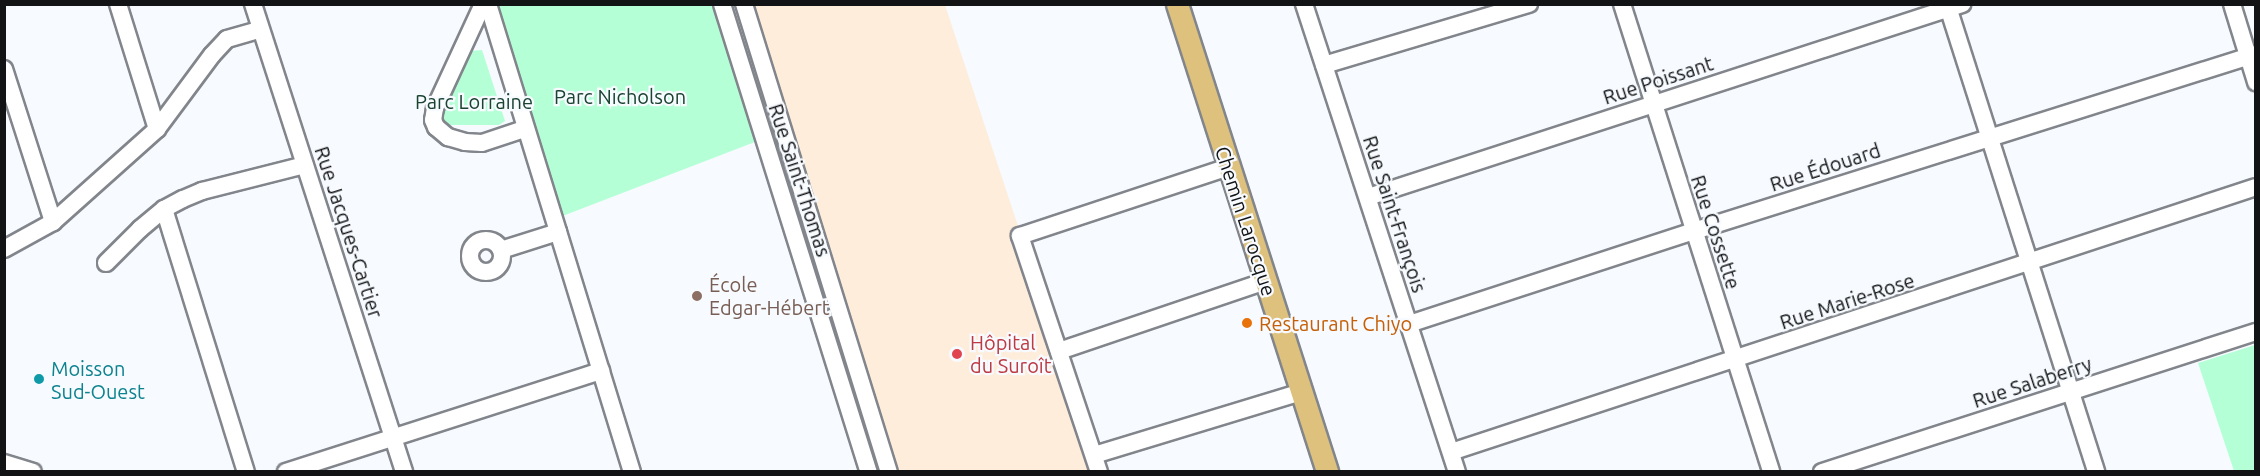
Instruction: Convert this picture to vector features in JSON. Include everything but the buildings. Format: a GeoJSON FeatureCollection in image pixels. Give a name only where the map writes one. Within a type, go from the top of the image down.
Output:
{"type":"FeatureCollection","features":[{"type":"Feature","properties":{"kind":"main road","name":"Chemin Larocque"},"geometry":{"type":"LineString","coordinates":[[1177,4],[1327,471]]}},
{"type":"Feature","properties":{"kind":"street"},"geometry":{"type":"LineString","coordinates":[[118,4],[157,129]]}},
{"type":"Feature","properties":{"kind":"street","name":"Rue Jacques-Cartier"},"geometry":{"type":"LineString","coordinates":[[253,4],[404,471]]}},
{"type":"Feature","properties":{"kind":"street"},"geometry":{"type":"LineString","coordinates":[[485,4],[435,108],[433,120],[436,127],[448,137],[465,142],[482,143],[524,129]]}},
{"type":"Feature","properties":{"kind":"street"},"geometry":{"type":"LineString","coordinates":[[485,4],[632,471]]}},
{"type":"Feature","properties":{"kind":"street","name":"Rue Saint-Thomas"},"geometry":{"type":"LineString","coordinates":[[722,4],[869,471]]}},
{"type":"Feature","properties":{"kind":"street","name":"Rue Saint-Thomas"},"geometry":{"type":"LineString","coordinates":[[744,4],[889,471]]}},
{"type":"Feature","properties":{"kind":"street","name":"Rue Saint-François"},"geometry":{"type":"LineString","coordinates":[[1304,4],[1457,471]]}},
{"type":"Feature","properties":{"kind":"street"},"geometry":{"type":"LineString","coordinates":[[1324,65],[1529,4]]}},
{"type":"Feature","properties":{"kind":"street","name":"Rue Cossette"},"geometry":{"type":"LineString","coordinates":[[1622,4],[1771,471]]}},
{"type":"Feature","properties":{"kind":"street"},"geometry":{"type":"LineString","coordinates":[[2232,4],[2252,55],[2256,82]]}},
{"type":"Feature","properties":{"kind":"street"},"geometry":{"type":"LineString","coordinates":[[1952,6],[1989,137],[2096,471]]}},
{"type":"Feature","properties":{"kind":"street","name":"Rue Poissant"},"geometry":{"type":"LineString","coordinates":[[1368,197],[1952,6]]}},
{"type":"Feature","properties":{"kind":"street"},"geometry":{"type":"LineString","coordinates":[[4,249],[53,222],[157,129],[227,39],[261,29]]}},
{"type":"Feature","properties":{"kind":"street","name":"Rue Édouard"},"geometry":{"type":"LineString","coordinates":[[1409,324],[1694,231],[2252,55]]}},
{"type":"Feature","properties":{"kind":"street"},"geometry":{"type":"LineString","coordinates":[[4,69],[53,222]]}},
{"type":"Feature","properties":{"kind":"street"},"geometry":{"type":"LineString","coordinates":[[764,137],[782,132]]}},
{"type":"Feature","properties":{"kind":"street"},"geometry":{"type":"LineString","coordinates":[[106,263],[164,209],[202,191],[305,165]]}},
{"type":"Feature","properties":{"kind":"street"},"geometry":{"type":"LineString","coordinates":[[1099,471],[1020,236],[1229,167]]}},
{"type":"Feature","properties":{"kind":"street","name":"Rue Marie-Rose"},"geometry":{"type":"LineString","coordinates":[[1451,452],[2256,188]]}},
{"type":"Feature","properties":{"kind":"street"},"geometry":{"type":"LineString","coordinates":[[164,209],[246,471]]}},
{"type":"Feature","properties":{"kind":"street"},"geometry":{"type":"LineString","coordinates":[[501,250],[558,232]]}},
{"type":"Feature","properties":{"kind":"street"},"geometry":{"type":"LineString","coordinates":[[1059,351],[1266,281]]}},
{"type":"Feature","properties":{"kind":"street","name":"Rue Salaberry"},"geometry":{"type":"LineString","coordinates":[[1822,471],[2256,332]]}},
{"type":"Feature","properties":{"kind":"street"},"geometry":{"type":"LineString","coordinates":[[286,471],[600,370]]}},
{"type":"Feature","properties":{"kind":"street"},"geometry":{"type":"LineString","coordinates":[[1094,455],[1301,392]]}},
{"type":"Feature","properties":{"kind":"street"},"geometry":{"type":"LineString","coordinates":[[4,463],[33,471]]}},
{"type":"Feature","properties":{"kind":"shaded area","name":"Hôpital du Suroît"},"geometry":{"type":"Polygon","coordinates":[[[749,5],[945,5],[1099,471],[890,471],[749,5]]]}},
{"type":"Feature","properties":{"kind":"green space","name":"Parc Nicholson"},"geometry":{"type":"Polygon","coordinates":[[[493,5],[717,5],[760,140],[560,217],[493,5]]]}},
{"type":"Feature","properties":{"kind":"green space","name":"Parc Lorraine"},"geometry":{"type":"Polygon","coordinates":[[[482,50],[505,121],[499,125],[449,125],[442,120],[440,114],[470,51],[482,50]]]}},
{"type":"Feature","properties":{"kind":"green space"},"geometry":{"type":"Polygon","coordinates":[[[2255,345],[2255,471],[2234,471],[2198,363],[2255,345]]]}},
{"type":"Feature","properties":{"kind":"place","name":"École Edgar-Hébert"},"geometry":{"type":"Point","coordinates":[697,296]}},
{"type":"Feature","properties":{"kind":"place","name":"Restaurant Chiyo"},"geometry":{"type":"Point","coordinates":[1247,323]}},
{"type":"Feature","properties":{"kind":"place","name":"Hôpital du Suroît"},"geometry":{"type":"Point","coordinates":[957,354]}},
{"type":"Feature","properties":{"kind":"place","name":"Moisson Sud-Ouest"},"geometry":{"type":"Point","coordinates":[39,379]}}]}
